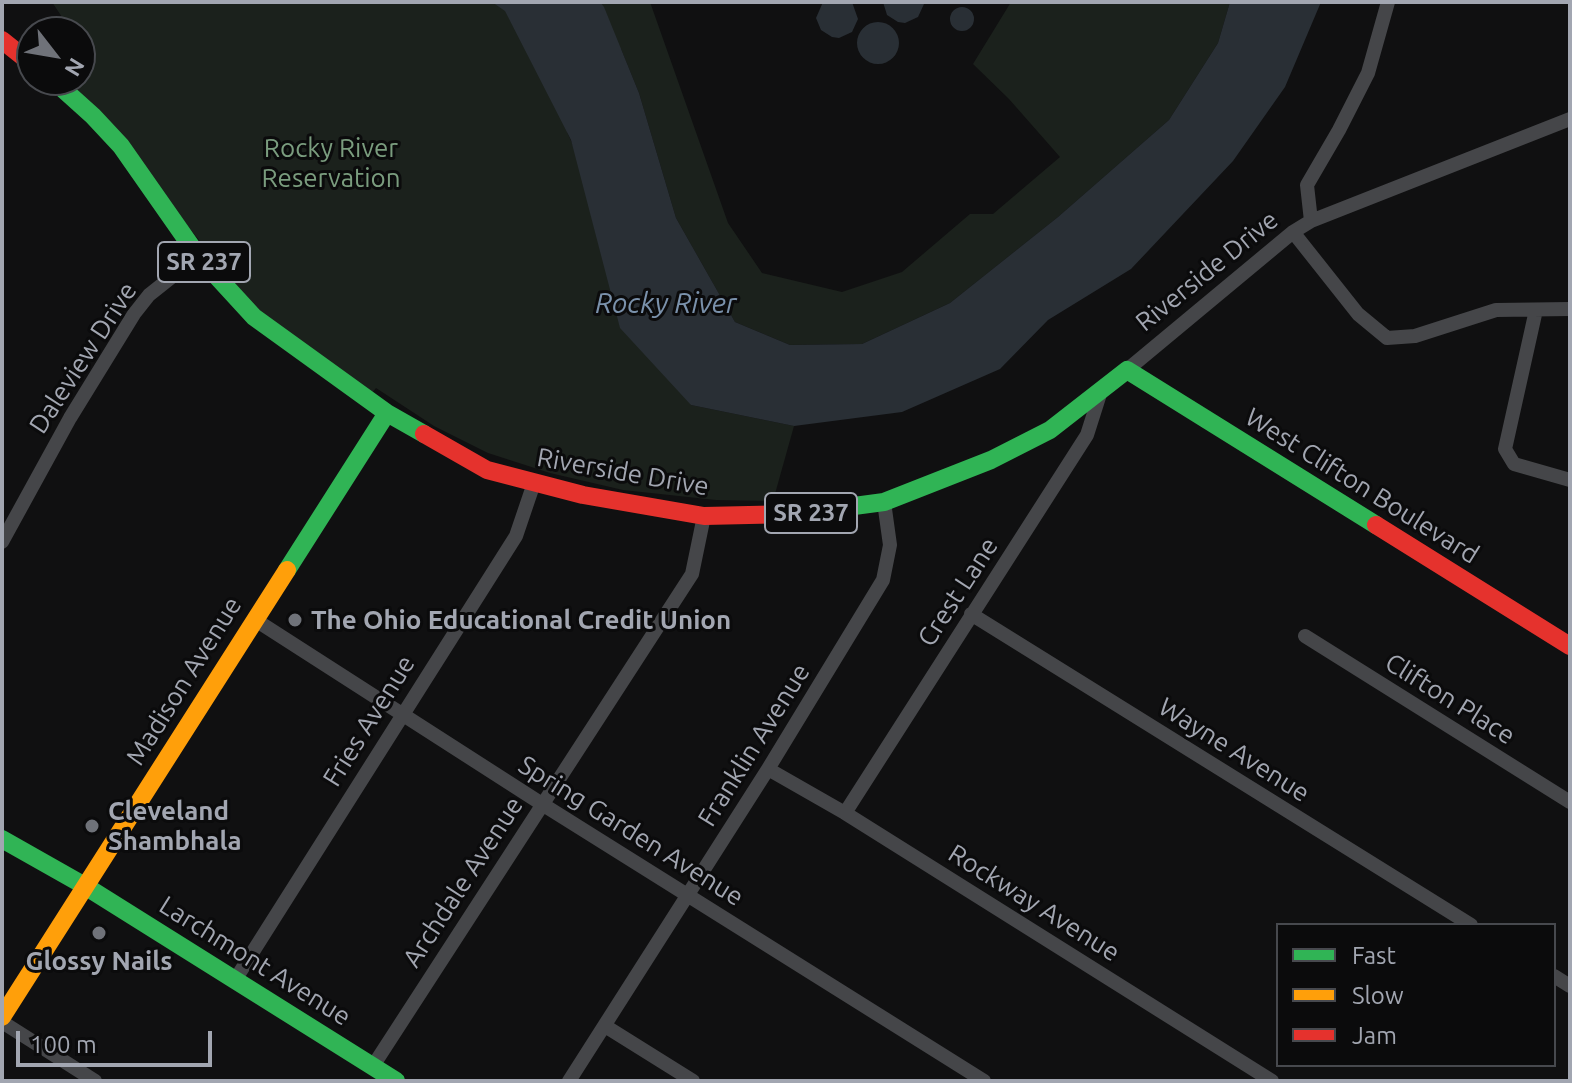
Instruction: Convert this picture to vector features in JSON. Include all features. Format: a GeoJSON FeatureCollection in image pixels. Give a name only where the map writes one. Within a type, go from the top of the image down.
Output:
{"type":"FeatureCollection","features":[{"type":"Feature","properties":{"kind":"main road","name":"Riverside Drive"},"geometry":{"type":"LineString","coordinates":[[71,96],[121,146],[198,256],[254,317],[387,413],[487,470],[534,483],[583,495],[704,516],[813,513],[884,502],[1003,454],[1050,430],[1127,370]]}},
{"type":"Feature","properties":{"kind":"main road","name":"West Clifton Boulevard"},"geometry":{"type":"LineString","coordinates":[[1127,370],[1570,646]]}},
{"type":"Feature","properties":{"kind":"main road","name":"Madison Avenue"},"geometry":{"type":"LineString","coordinates":[[2,1020],[387,413]]}},
{"type":"Feature","properties":{"kind":"main road","name":"Larchmont Avenue"},"geometry":{"type":"LineString","coordinates":[[2,839],[85,886],[396,1081]]}},
{"type":"Feature","properties":{"kind":"street"},"geometry":{"type":"LineString","coordinates":[[1311,221],[1307,185],[1368,73],[1388,2]]}},
{"type":"Feature","properties":{"kind":"street","name":"Riverside Drive"},"geometry":{"type":"LineString","coordinates":[[1127,370],[1293,232],[1311,221],[1570,119]]}},
{"type":"Feature","properties":{"kind":"street"},"geometry":{"type":"LineString","coordinates":[[1293,232],[1358,314],[1387,338],[1415,336],[1496,310],[1570,309]]}},
{"type":"Feature","properties":{"kind":"street","name":"Daleview Drive"},"geometry":{"type":"LineString","coordinates":[[2,542],[56,442],[134,314],[149,295],[198,256]]}},
{"type":"Feature","properties":{"kind":"street"},"geometry":{"type":"LineString","coordinates":[[1536,310],[1505,449],[1514,464],[1570,480]]}},
{"type":"Feature","properties":{"kind":"street","name":"Crest Lane"},"geometry":{"type":"LineString","coordinates":[[845,813],[1087,435],[1101,391]]}},
{"type":"Feature","properties":{"kind":"street","name":"Fries Avenue"},"geometry":{"type":"LineString","coordinates":[[235,980],[516,536],[534,483]]}},
{"type":"Feature","properties":{"kind":"street","name":"Franklin Avenue"},"geometry":{"type":"LineString","coordinates":[[569,1081],[768,769],[883,580],[890,545],[884,502]]}},
{"type":"Feature","properties":{"kind":"street","name":"Archdale Avenue"},"geometry":{"type":"LineString","coordinates":[[373,1066],[692,574],[704,516]]}},
{"type":"Feature","properties":{"kind":"street","name":"Wayne Avenue"},"geometry":{"type":"LineString","coordinates":[[971,614],[1468,923]]}},
{"type":"Feature","properties":{"kind":"street","name":"Spring Garden Avenue"},"geometry":{"type":"LineString","coordinates":[[254,619],[401,715],[984,1081]]}},
{"type":"Feature","properties":{"kind":"street","name":"Clifton Place"},"geometry":{"type":"LineString","coordinates":[[1305,636],[1570,802]]}},
{"type":"Feature","properties":{"kind":"street","name":"Rockway Avenue"},"geometry":{"type":"LineString","coordinates":[[768,769],[845,813],[1272,1081]]}},
{"type":"Feature","properties":{"kind":"street"},"geometry":{"type":"LineString","coordinates":[[2,1020],[95,1081]]}},
{"type":"Feature","properties":{"kind":"street"},"geometry":{"type":"LineString","coordinates":[[605,1026],[693,1081]]}},
{"type":"Feature","properties":{"kind":"green space","name":"Rocky River Reservation"},"geometry":{"type":"Polygon","coordinates":[[[52,2],[650,2],[728,223],[762,273],[842,292],[902,272],[970,214],[993,214],[1060,157],[973,64],[1011,2],[1230,2],[1218,43],[1169,120],[1058,217],[950,303],[862,344],[790,345],[735,322],[676,218],[639,93],[621,49],[567,132],[691,405],[794,426],[773,501],[716,500],[623,490],[550,473],[488,453],[434,426],[376,388],[368,398],[272,329],[81,96],[96,96],[96,16],[61,16],[52,2]]]}},
{"type":"Feature","properties":{"kind":"water","name":"Rocky River"},"geometry":{"type":"Polygon","coordinates":[[[492,2],[600,2],[639,93],[676,218],[735,322],[790,345],[862,344],[950,303],[1058,217],[1169,120],[1218,43],[1230,2],[1321,2],[1285,87],[1233,161],[1131,269],[1048,320],[1000,369],[902,412],[794,426],[691,405],[620,328],[571,140],[505,11],[492,2]]]}},
{"type":"Feature","properties":{"kind":"water"},"geometry":{"type":"Polygon","coordinates":[[[823,2],[852,2],[858,19],[852,32],[839,38],[821,30],[816,18],[823,2]]]}},
{"type":"Feature","properties":{"kind":"water"},"geometry":{"type":"Polygon","coordinates":[[[883,2],[924,4],[918,17],[905,23],[887,15],[883,2]]]}},
{"type":"Feature","properties":{"kind":"water"},"geometry":{"type":"Polygon","coordinates":[[[962,7],[973,14],[974,19],[967,30],[962,31],[951,24],[950,19],[957,8],[962,7]]]}},
{"type":"Feature","properties":{"kind":"water"},"geometry":{"type":"Polygon","coordinates":[[[878,22],[893,28],[899,43],[893,58],[878,64],[863,58],[857,43],[863,28],[878,22]]]}},
{"type":"Feature","properties":{"kind":"traffic: fast"},"geometry":{"type":"LineString","coordinates":[[71,96],[121,146],[198,256],[254,317],[387,413],[424,434]]}},
{"type":"Feature","properties":{"kind":"traffic: fast"},"geometry":{"type":"LineString","coordinates":[[794,514],[884,502],[991,460],[1050,430],[1127,370],[1376,525]]}},
{"type":"Feature","properties":{"kind":"traffic: fast"},"geometry":{"type":"LineString","coordinates":[[287,570],[387,413]]}},
{"type":"Feature","properties":{"kind":"traffic: fast"},"geometry":{"type":"LineString","coordinates":[[2,839],[85,886],[396,1081]]}},
{"type":"Feature","properties":{"kind":"traffic: slow"},"geometry":{"type":"LineString","coordinates":[[2,1017],[287,570]]}},
{"type":"Feature","properties":{"kind":"traffic: jam"},"geometry":{"type":"LineString","coordinates":[[2,40],[16,51]]}},
{"type":"Feature","properties":{"kind":"traffic: jam"},"geometry":{"type":"LineString","coordinates":[[424,434],[487,470],[583,495],[704,516],[794,514]]}},
{"type":"Feature","properties":{"kind":"traffic: jam"},"geometry":{"type":"LineString","coordinates":[[1376,525],[1570,646]]}},
{"type":"Feature","properties":{"kind":"place","name":"The Ohio Educational Credit Union"},"geometry":{"type":"Point","coordinates":[295,620]}},
{"type":"Feature","properties":{"kind":"place","name":"Cleveland Shambhala"},"geometry":{"type":"Point","coordinates":[92,826]}},
{"type":"Feature","properties":{"kind":"place","name":"Glossy Nails"},"geometry":{"type":"Point","coordinates":[99,933]}}]}
